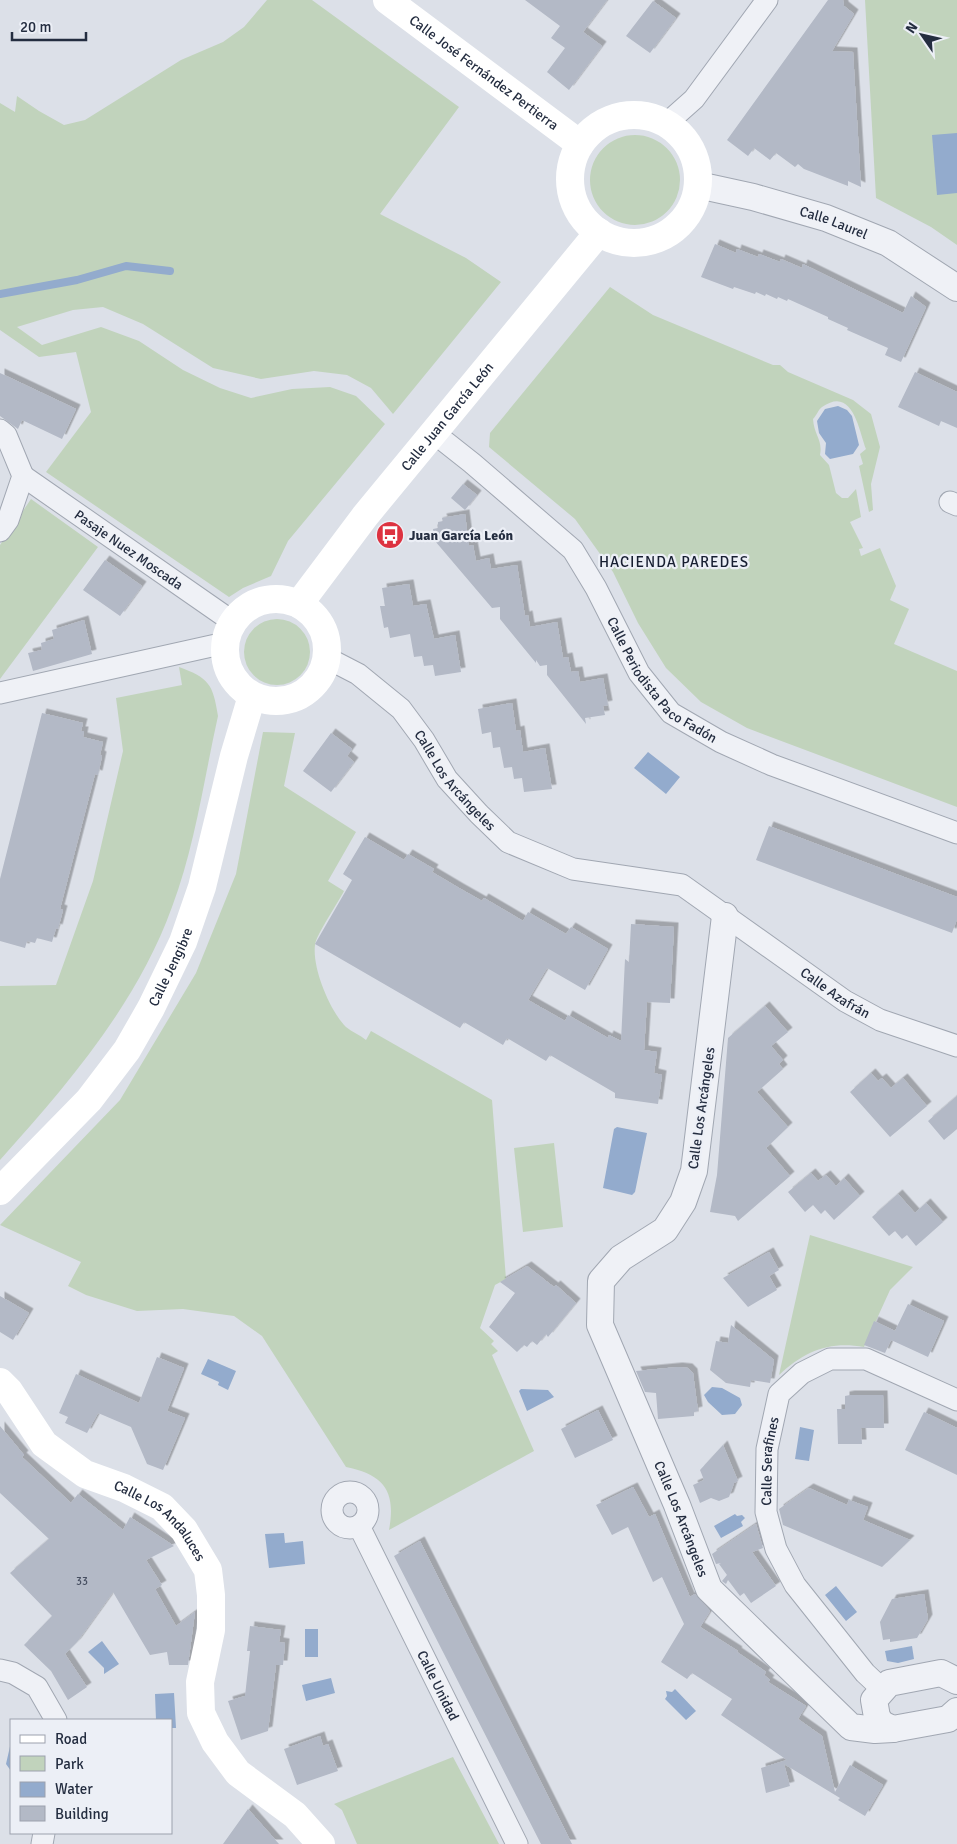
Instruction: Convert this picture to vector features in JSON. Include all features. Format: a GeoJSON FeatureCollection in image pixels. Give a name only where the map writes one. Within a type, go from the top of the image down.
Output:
{"type":"FeatureCollection","features":[{"type":"Feature","properties":{"kind":"main road","name":"Calle José Fernández Pertierra"},"geometry":{"type":"LineString","coordinates":[[387,0],[580,144]]}},
{"type":"Feature","properties":{"kind":"main road"},"geometry":{"type":"LineString","coordinates":[[629,115],[649,116],[667,123],[681,134],[692,150],[697,167],[698,185],[692,206],[680,224],[662,237],[641,243],[619,241],[599,232],[584,219],[574,202],[570,182],[572,162],[580,144],[593,130],[610,119],[629,115]]}},
{"type":"Feature","properties":{"kind":"main road","name":"Calle Juan García León"},"geometry":{"type":"LineString","coordinates":[[299,604],[365,516],[599,232]]}},
{"type":"Feature","properties":{"kind":"main road"},"geometry":{"type":"LineString","coordinates":[[268,599],[284,600],[299,604],[312,614],[322,627],[326,642],[326,658],[322,674],[312,686],[299,696],[284,701],[267,701],[252,696],[239,687],[230,674],[225,659],[229,632],[239,614],[252,604],[268,599]]}},
{"type":"Feature","properties":{"kind":"main road","name":"Calle Jengibre"},"geometry":{"type":"LineString","coordinates":[[0,1191],[89,1100],[127,1050],[151,1008],[183,942],[202,887],[234,756],[252,696]]}},
{"type":"Feature","properties":{"kind":"main road","name":"Calle Los Andaluces"},"geometry":{"type":"LineString","coordinates":[[0,1382],[9,1391],[44,1444],[85,1474],[124,1488],[162,1507],[184,1530],[208,1570],[211,1595],[211,1630],[200,1682],[202,1713],[215,1742],[238,1772],[295,1815],[321,1844]]}},
{"type":"Feature","properties":{"kind":"street"},"geometry":{"type":"LineString","coordinates":[[667,123],[694,99],[767,0]]}},
{"type":"Feature","properties":{"kind":"street","name":"Calle Laurel"},"geometry":{"type":"LineString","coordinates":[[698,185],[753,197],[826,218],[888,243],[957,288]]}},
{"type":"Feature","properties":{"kind":"street"},"geometry":{"type":"LineString","coordinates":[[0,430],[6,435],[23,476],[8,520],[0,531]]}},
{"type":"Feature","properties":{"kind":"street","name":"Calle Periodista Paco Fadón"},"geometry":{"type":"LineString","coordinates":[[434,433],[472,463],[573,550],[596,588],[639,673],[671,713],[721,742],[772,764],[957,834]]}},
{"type":"Feature","properties":{"kind":"street","name":"Pasaje Nuez Moscada"},"geometry":{"type":"LineString","coordinates":[[23,476],[229,632]]}},
{"type":"Feature","properties":{"kind":"street"},"geometry":{"type":"LineString","coordinates":[[0,693],[229,632]]}},
{"type":"Feature","properties":{"kind":"street","name":"Calle Los Arcángeles"},"geometry":{"type":"LineString","coordinates":[[326,658],[358,674],[401,709],[424,740],[447,779],[508,842],[573,869],[682,884],[725,916],[694,1170],[683,1202],[665,1230],[621,1258],[601,1281],[600,1325],[677,1505],[709,1589],[851,1727],[875,1730],[893,1729],[948,1719],[957,1712]]}},
{"type":"Feature","properties":{"kind":"street","name":"Calle Azafrán"},"geometry":{"type":"LineString","coordinates":[[725,916],[846,1001],[880,1020],[957,1046]]}},
{"type":"Feature","properties":{"kind":"street","name":"Calle Serafines"},"geometry":{"type":"LineString","coordinates":[[878,1695],[865,1673],[795,1584],[776,1550],[766,1512],[767,1449],[779,1394],[802,1373],[830,1360],[866,1360],[957,1400]]}},
{"type":"Feature","properties":{"kind":"street","name":"Calle Unidad"},"geometry":{"type":"LineString","coordinates":[[359,1526],[517,1844]]}},
{"type":"Feature","properties":{"kind":"street"},"geometry":{"type":"LineString","coordinates":[[0,1670],[13,1673],[38,1687],[55,1719]]}},
{"type":"Feature","properties":{"kind":"street"},"geometry":{"type":"LineString","coordinates":[[837,1715],[861,1711],[889,1683],[941,1673],[955,1677]]}},
{"type":"Feature","properties":{"kind":"street"},"geometry":{"type":"LineString","coordinates":[[878,1695],[876,1717],[882,1724],[893,1729]]}},
{"type":"Feature","properties":{"kind":"green space"},"geometry":{"type":"Polygon","coordinates":[[[267,0],[312,0],[459,107],[380,214],[466,258],[501,282],[393,414],[371,388],[347,375],[314,371],[261,379],[213,368],[143,324],[103,307],[73,310],[17,327],[42,345],[101,327],[139,341],[183,370],[220,388],[251,398],[292,389],[330,387],[356,396],[385,424],[288,541],[271,576],[243,588],[229,597],[46,472],[91,412],[76,352],[39,357],[0,330],[0,103],[15,112],[17,96],[64,125],[85,120],[181,60],[223,42],[244,27],[267,0]]]}},
{"type":"Feature","properties":{"kind":"green space"},"geometry":{"type":"Polygon","coordinates":[[[865,0],[957,0],[957,245],[931,227],[876,198],[865,0]]]}},
{"type":"Feature","properties":{"kind":"green space"},"geometry":{"type":"Polygon","coordinates":[[[635,135],[652,138],[667,148],[677,163],[680,180],[677,197],[667,212],[652,222],[635,225],[618,222],[603,212],[593,197],[590,180],[593,163],[603,148],[618,138],[635,135]]]}},
{"type":"Feature","properties":{"kind":"green space"},"geometry":{"type":"Polygon","coordinates":[[[610,287],[653,315],[773,365],[780,365],[788,372],[853,400],[871,414],[880,447],[871,484],[873,510],[869,512],[859,466],[863,464],[860,454],[866,449],[853,413],[848,406],[841,402],[833,402],[822,407],[813,419],[821,450],[820,455],[829,465],[836,493],[842,498],[848,498],[856,489],[861,517],[850,522],[863,548],[859,549],[861,556],[880,548],[896,586],[890,600],[909,609],[894,644],[957,671],[957,807],[747,728],[701,702],[666,668],[638,623],[613,572],[575,519],[489,447],[490,433],[610,287]]]}},
{"type":"Feature","properties":{"kind":"green space"},"geometry":{"type":"Polygon","coordinates":[[[31,499],[98,547],[0,679],[0,545],[31,499]]]}},
{"type":"Feature","properties":{"kind":"green space"},"geometry":{"type":"Polygon","coordinates":[[[270,619],[284,619],[296,624],[305,633],[310,645],[308,665],[301,676],[284,685],[270,685],[258,680],[249,671],[244,659],[244,645],[249,633],[258,624],[270,619]]]}},
{"type":"Feature","properties":{"kind":"green space"},"geometry":{"type":"Polygon","coordinates":[[[179,667],[197,675],[208,684],[214,696],[218,716],[193,836],[172,907],[140,977],[120,1010],[51,1102],[0,1160],[0,986],[56,985],[93,881],[123,751],[116,698],[182,685],[179,667]]]}},
{"type":"Feature","properties":{"kind":"green space"},"geometry":{"type":"Polygon","coordinates":[[[263,732],[295,733],[284,786],[356,832],[328,881],[344,891],[315,945],[319,977],[334,1011],[346,1027],[366,1040],[371,1031],[492,1100],[506,1279],[495,1285],[480,1328],[494,1341],[491,1344],[498,1351],[492,1355],[534,1451],[389,1530],[391,1505],[385,1487],[379,1480],[370,1475],[346,1467],[262,1336],[234,1316],[183,1309],[137,1311],[86,1295],[68,1286],[81,1262],[0,1225],[120,1100],[196,973],[236,874],[263,732]]]}},
{"type":"Feature","properties":{"kind":"green space"},"geometry":{"type":"Polygon","coordinates":[[[554,1143],[563,1227],[523,1232],[514,1148],[554,1143]]]}},
{"type":"Feature","properties":{"kind":"green space"},"geometry":{"type":"Polygon","coordinates":[[[810,1235],[913,1267],[890,1290],[864,1347],[840,1345],[818,1350],[798,1360],[779,1375],[810,1235]]]}},
{"type":"Feature","properties":{"kind":"green space"},"geometry":{"type":"Polygon","coordinates":[[[453,1757],[499,1844],[357,1844],[342,1810],[334,1804],[453,1757]]]}},
{"type":"Feature","properties":{"kind":"water"},"geometry":{"type":"Polygon","coordinates":[[[957,133],[957,193],[937,195],[932,135],[957,133]]]}},
{"type":"Feature","properties":{"kind":"water"},"geometry":{"type":"Polygon","coordinates":[[[838,406],[847,410],[852,416],[859,445],[853,454],[830,459],[825,454],[826,443],[819,433],[817,421],[825,409],[838,406]]]}},
{"type":"Feature","properties":{"kind":"water"},"geometry":{"type":"Polygon","coordinates":[[[648,752],[680,777],[666,794],[634,768],[648,752]]]}},
{"type":"Feature","properties":{"kind":"water"},"geometry":{"type":"Polygon","coordinates":[[[617,1127],[647,1133],[635,1192],[632,1195],[603,1188],[614,1129],[617,1127]]]}},
{"type":"Feature","properties":{"kind":"water"},"geometry":{"type":"Polygon","coordinates":[[[208,1359],[236,1371],[228,1390],[218,1385],[219,1382],[201,1374],[208,1359]]]}},
{"type":"Feature","properties":{"kind":"water"},"geometry":{"type":"Polygon","coordinates":[[[712,1387],[722,1388],[740,1398],[742,1405],[735,1414],[722,1415],[708,1402],[704,1395],[712,1387]]]}},
{"type":"Feature","properties":{"kind":"water"},"geometry":{"type":"Polygon","coordinates":[[[521,1389],[548,1390],[554,1397],[527,1411],[519,1391],[521,1389]]]}},
{"type":"Feature","properties":{"kind":"water"},"geometry":{"type":"Polygon","coordinates":[[[800,1427],[814,1430],[809,1461],[795,1459],[800,1427]]]}},
{"type":"Feature","properties":{"kind":"water"},"geometry":{"type":"Polygon","coordinates":[[[735,1514],[737,1516],[742,1515],[745,1518],[741,1522],[743,1526],[721,1538],[714,1526],[735,1514]]]}},
{"type":"Feature","properties":{"kind":"water"},"geometry":{"type":"Polygon","coordinates":[[[284,1533],[285,1543],[303,1541],[305,1564],[269,1568],[265,1534],[284,1533]]]}},
{"type":"Feature","properties":{"kind":"water"},"geometry":{"type":"Polygon","coordinates":[[[836,1586],[857,1612],[846,1621],[825,1595],[836,1586]]]}},
{"type":"Feature","properties":{"kind":"water"},"geometry":{"type":"Polygon","coordinates":[[[305,1629],[318,1629],[318,1657],[305,1657],[305,1629]]]}},
{"type":"Feature","properties":{"kind":"water"},"geometry":{"type":"Polygon","coordinates":[[[102,1641],[119,1664],[104,1674],[104,1668],[88,1652],[102,1641]]]}},
{"type":"Feature","properties":{"kind":"water"},"geometry":{"type":"Polygon","coordinates":[[[912,1646],[914,1659],[898,1663],[887,1661],[885,1651],[912,1646]]]}},
{"type":"Feature","properties":{"kind":"water"},"geometry":{"type":"Polygon","coordinates":[[[331,1678],[335,1693],[306,1701],[302,1685],[331,1678]]]}},
{"type":"Feature","properties":{"kind":"water"},"geometry":{"type":"Polygon","coordinates":[[[675,1689],[696,1711],[686,1720],[665,1699],[667,1696],[666,1691],[672,1692],[675,1689]]]}},
{"type":"Feature","properties":{"kind":"water"},"geometry":{"type":"Polygon","coordinates":[[[174,1693],[176,1728],[172,1728],[172,1719],[156,1719],[155,1694],[174,1693]]]}},
{"type":"Feature","properties":{"kind":"water"},"geometry":{"type":"Polygon","coordinates":[[[10,1746],[10,1770],[6,1764],[10,1746]]]}},
{"type":"Feature","properties":{"kind":"building"},"geometry":{"type":"Polygon","coordinates":[[[525,0],[607,0],[583,32],[602,46],[569,90],[547,72],[565,48],[551,38],[560,26],[525,0]]]}},
{"type":"Feature","properties":{"kind":"building"},"geometry":{"type":"Polygon","coordinates":[[[828,0],[843,0],[844,6],[854,14],[832,51],[853,52],[861,187],[848,181],[848,186],[804,169],[798,164],[795,167],[776,153],[770,160],[754,148],[748,156],[727,140],[828,0]]]}},
{"type":"Feature","properties":{"kind":"building"},"geometry":{"type":"Polygon","coordinates":[[[653,1],[676,18],[650,53],[626,36],[653,1]]]}},
{"type":"Feature","properties":{"kind":"building"},"geometry":{"type":"Polygon","coordinates":[[[715,244],[736,253],[737,249],[758,257],[759,254],[780,262],[781,259],[802,268],[803,264],[903,313],[911,296],[926,307],[901,362],[885,355],[888,348],[847,330],[848,328],[828,319],[828,317],[788,299],[787,301],[778,297],[777,299],[766,294],[765,296],[756,292],[755,294],[734,287],[733,289],[701,277],[715,244]]]}},
{"type":"Feature","properties":{"kind":"building"},"geometry":{"type":"Polygon","coordinates":[[[915,372],[957,392],[957,428],[941,421],[939,426],[898,407],[915,372]]]}},
{"type":"Feature","properties":{"kind":"building"},"geometry":{"type":"Polygon","coordinates":[[[0,373],[76,409],[62,439],[22,420],[18,429],[0,416],[0,373]]]}},
{"type":"Feature","properties":{"kind":"building"},"geometry":{"type":"Polygon","coordinates":[[[463,484],[477,495],[465,510],[451,498],[463,484]]]}},
{"type":"Feature","properties":{"kind":"building"},"geometry":{"type":"Polygon","coordinates":[[[465,514],[469,546],[473,545],[476,561],[489,558],[491,569],[517,565],[525,616],[528,615],[530,627],[557,622],[563,658],[568,657],[571,672],[578,671],[580,682],[603,678],[608,705],[603,706],[605,715],[585,718],[586,724],[547,675],[547,665],[540,666],[536,660],[536,663],[500,619],[500,607],[492,608],[435,541],[433,529],[438,528],[438,522],[443,521],[442,518],[465,514]]]}},
{"type":"Feature","properties":{"kind":"building"},"geometry":{"type":"Polygon","coordinates":[[[105,560],[142,586],[120,616],[83,590],[105,560]]]}},
{"type":"Feature","properties":{"kind":"building"},"geometry":{"type":"Polygon","coordinates":[[[409,584],[413,606],[426,604],[434,639],[455,635],[461,672],[435,676],[433,665],[424,666],[422,656],[414,657],[410,634],[390,638],[388,627],[384,628],[380,606],[385,606],[382,588],[409,584]]]}},
{"type":"Feature","properties":{"kind":"building"},"geometry":{"type":"Polygon","coordinates":[[[84,620],[92,654],[33,671],[28,653],[42,650],[41,643],[54,639],[52,630],[84,620]]]}},
{"type":"Feature","properties":{"kind":"building"},"geometry":{"type":"Polygon","coordinates":[[[512,703],[516,731],[520,730],[523,752],[545,748],[552,789],[524,792],[522,778],[514,779],[512,767],[504,768],[500,747],[493,748],[491,732],[482,734],[478,709],[512,703]]]}},
{"type":"Feature","properties":{"kind":"building"},"geometry":{"type":"Polygon","coordinates":[[[42,713],[83,723],[81,731],[84,731],[83,737],[103,742],[100,755],[102,756],[98,775],[95,774],[60,909],[63,910],[58,929],[56,928],[52,942],[37,938],[35,943],[27,941],[25,948],[0,941],[0,879],[42,713]]]}},
{"type":"Feature","properties":{"kind":"building"},"geometry":{"type":"Polygon","coordinates":[[[331,733],[352,749],[347,756],[354,762],[331,792],[303,771],[331,733]]]}},
{"type":"Feature","properties":{"kind":"building"},"geometry":{"type":"Polygon","coordinates":[[[769,826],[957,897],[957,919],[952,933],[756,860],[769,826]]]}},
{"type":"Feature","properties":{"kind":"building"},"geometry":{"type":"Polygon","coordinates":[[[365,837],[404,860],[408,854],[434,869],[432,872],[459,888],[482,901],[484,898],[523,921],[528,912],[566,934],[571,927],[608,949],[585,990],[547,968],[528,1000],[565,1021],[568,1015],[608,1038],[609,1035],[621,1041],[625,959],[629,962],[631,924],[674,927],[670,1003],[647,1002],[644,1050],[657,1052],[654,1073],[662,1075],[658,1104],[615,1098],[615,1093],[550,1055],[546,1061],[507,1038],[503,1045],[464,1022],[460,1028],[315,944],[352,880],[343,874],[365,837]]]}},
{"type":"Feature","properties":{"kind":"building"},"geometry":{"type":"Polygon","coordinates":[[[765,1006],[788,1032],[771,1046],[783,1060],[779,1064],[783,1069],[757,1092],[788,1127],[766,1148],[790,1176],[738,1221],[735,1216],[710,1212],[717,1175],[728,1038],[765,1006]]]}},
{"type":"Feature","properties":{"kind":"building"},"geometry":{"type":"Polygon","coordinates":[[[871,1073],[878,1081],[882,1078],[891,1088],[903,1078],[927,1106],[890,1137],[850,1092],[871,1073]]]}},
{"type":"Feature","properties":{"kind":"building"},"geometry":{"type":"Polygon","coordinates":[[[957,1096],[957,1129],[944,1140],[928,1121],[957,1096]]]}},
{"type":"Feature","properties":{"kind":"building"},"geometry":{"type":"Polygon","coordinates":[[[811,1173],[818,1181],[826,1175],[836,1186],[844,1178],[860,1196],[834,1220],[825,1210],[821,1214],[813,1205],[805,1212],[788,1192],[811,1173]]]}},
{"type":"Feature","properties":{"kind":"building"},"geometry":{"type":"Polygon","coordinates":[[[898,1194],[915,1213],[926,1203],[943,1222],[916,1246],[907,1235],[902,1239],[895,1231],[889,1236],[872,1217],[898,1194]]]}},
{"type":"Feature","properties":{"kind":"building"},"geometry":{"type":"Polygon","coordinates":[[[769,1252],[779,1270],[769,1276],[777,1290],[748,1307],[723,1278],[769,1252]]]}},
{"type":"Feature","properties":{"kind":"building"},"geometry":{"type":"Polygon","coordinates":[[[527,1266],[554,1287],[556,1285],[576,1303],[548,1337],[546,1334],[537,1345],[532,1341],[527,1347],[524,1345],[517,1352],[489,1327],[515,1293],[500,1282],[527,1266]]]}},
{"type":"Feature","properties":{"kind":"building"},"geometry":{"type":"Polygon","coordinates":[[[0,1296],[29,1313],[13,1340],[0,1332],[0,1296]]]}},
{"type":"Feature","properties":{"kind":"building"},"geometry":{"type":"Polygon","coordinates":[[[908,1304],[944,1321],[928,1357],[891,1340],[885,1353],[864,1345],[874,1321],[895,1331],[908,1304]]]}},
{"type":"Feature","properties":{"kind":"building"},"geometry":{"type":"Polygon","coordinates":[[[731,1325],[774,1360],[770,1383],[751,1380],[750,1387],[726,1383],[710,1370],[716,1341],[728,1343],[731,1325]]]}},
{"type":"Feature","properties":{"kind":"building"},"geometry":{"type":"Polygon","coordinates":[[[157,1357],[184,1368],[167,1411],[185,1418],[163,1470],[147,1464],[131,1427],[98,1413],[87,1433],[65,1423],[68,1417],[59,1413],[76,1374],[139,1403],[157,1357]]]}},
{"type":"Feature","properties":{"kind":"building"},"geometry":{"type":"Polygon","coordinates":[[[678,1367],[688,1368],[693,1373],[698,1411],[694,1412],[694,1416],[658,1419],[656,1393],[645,1392],[636,1371],[678,1367]]]}},
{"type":"Feature","properties":{"kind":"building"},"geometry":{"type":"Polygon","coordinates":[[[883,1395],[884,1428],[861,1428],[862,1444],[838,1444],[837,1409],[845,1409],[845,1396],[883,1395]]]}},
{"type":"Feature","properties":{"kind":"building"},"geometry":{"type":"Polygon","coordinates":[[[598,1410],[613,1440],[575,1458],[561,1429],[598,1410]]]}},
{"type":"Feature","properties":{"kind":"building"},"geometry":{"type":"Polygon","coordinates":[[[924,1412],[957,1428],[957,1475],[905,1450],[924,1412]]]}},
{"type":"Feature","properties":{"kind":"building"},"geometry":{"type":"Polygon","coordinates":[[[0,1426],[24,1455],[22,1457],[71,1503],[78,1494],[123,1530],[130,1517],[174,1546],[146,1560],[162,1585],[155,1589],[176,1626],[195,1612],[188,1665],[169,1665],[167,1652],[150,1655],[113,1592],[77,1642],[65,1654],[87,1687],[68,1700],[51,1671],[24,1645],[52,1616],[10,1573],[49,1539],[0,1493],[0,1426]]]}},
{"type":"Feature","properties":{"kind":"building"},"geometry":{"type":"Polygon","coordinates":[[[723,1445],[738,1481],[734,1483],[729,1497],[719,1501],[711,1498],[700,1503],[693,1485],[704,1480],[700,1470],[723,1445]]]}},
{"type":"Feature","properties":{"kind":"building"},"geometry":{"type":"Polygon","coordinates":[[[633,1487],[649,1517],[655,1514],[690,1597],[695,1594],[710,1611],[700,1627],[738,1651],[766,1672],[764,1675],[770,1680],[768,1682],[806,1706],[798,1719],[822,1736],[835,1792],[850,1765],[883,1785],[865,1816],[838,1800],[840,1798],[784,1764],[790,1786],[766,1793],[761,1768],[787,1760],[721,1715],[732,1699],[692,1673],[687,1679],[661,1662],[684,1624],[662,1577],[653,1582],[628,1527],[612,1535],[596,1505],[633,1487]]]}},
{"type":"Feature","properties":{"kind":"building"},"geometry":{"type":"Polygon","coordinates":[[[809,1488],[847,1505],[849,1500],[868,1507],[863,1520],[910,1540],[882,1567],[783,1525],[779,1509],[809,1488]]]}},
{"type":"Feature","properties":{"kind":"building"},"geometry":{"type":"Polygon","coordinates":[[[756,1524],[763,1548],[752,1552],[776,1586],[751,1603],[744,1593],[740,1596],[728,1580],[726,1584],[722,1581],[727,1575],[719,1564],[721,1563],[716,1564],[712,1554],[756,1524]]]}},
{"type":"Feature","properties":{"kind":"building"},"geometry":{"type":"Polygon","coordinates":[[[420,1541],[572,1844],[541,1844],[394,1556],[420,1541]]]}},
{"type":"Feature","properties":{"kind":"building"},"geometry":{"type":"Polygon","coordinates":[[[924,1594],[928,1619],[917,1638],[890,1642],[890,1639],[883,1640],[880,1622],[892,1599],[924,1594]]]}},
{"type":"Feature","properties":{"kind":"building"},"geometry":{"type":"Polygon","coordinates":[[[250,1626],[281,1630],[279,1642],[285,1643],[283,1665],[276,1665],[268,1731],[241,1740],[228,1701],[245,1696],[250,1651],[247,1651],[250,1626]]]}},
{"type":"Feature","properties":{"kind":"building"},"geometry":{"type":"Polygon","coordinates":[[[320,1736],[323,1746],[328,1744],[338,1771],[297,1785],[284,1749],[320,1736]]]}},
{"type":"Feature","properties":{"kind":"building"},"geometry":{"type":"Polygon","coordinates":[[[248,1809],[279,1844],[223,1844],[248,1809]]]}},
{"type":"Feature","properties":{"kind":"waterway"},"geometry":{"type":"LineString","coordinates":[[0,294],[77,280],[126,266],[170,271]]}},
{"type":"Feature","properties":{"kind":"place","name":"Juan García León"},"geometry":{"type":"Point","coordinates":[390,535]}},
{"type":"Feature","properties":{"kind":"district","name":"HACIENDA PAREDES"},"geometry":{"type":"Point","coordinates":[674,562]}}]}
